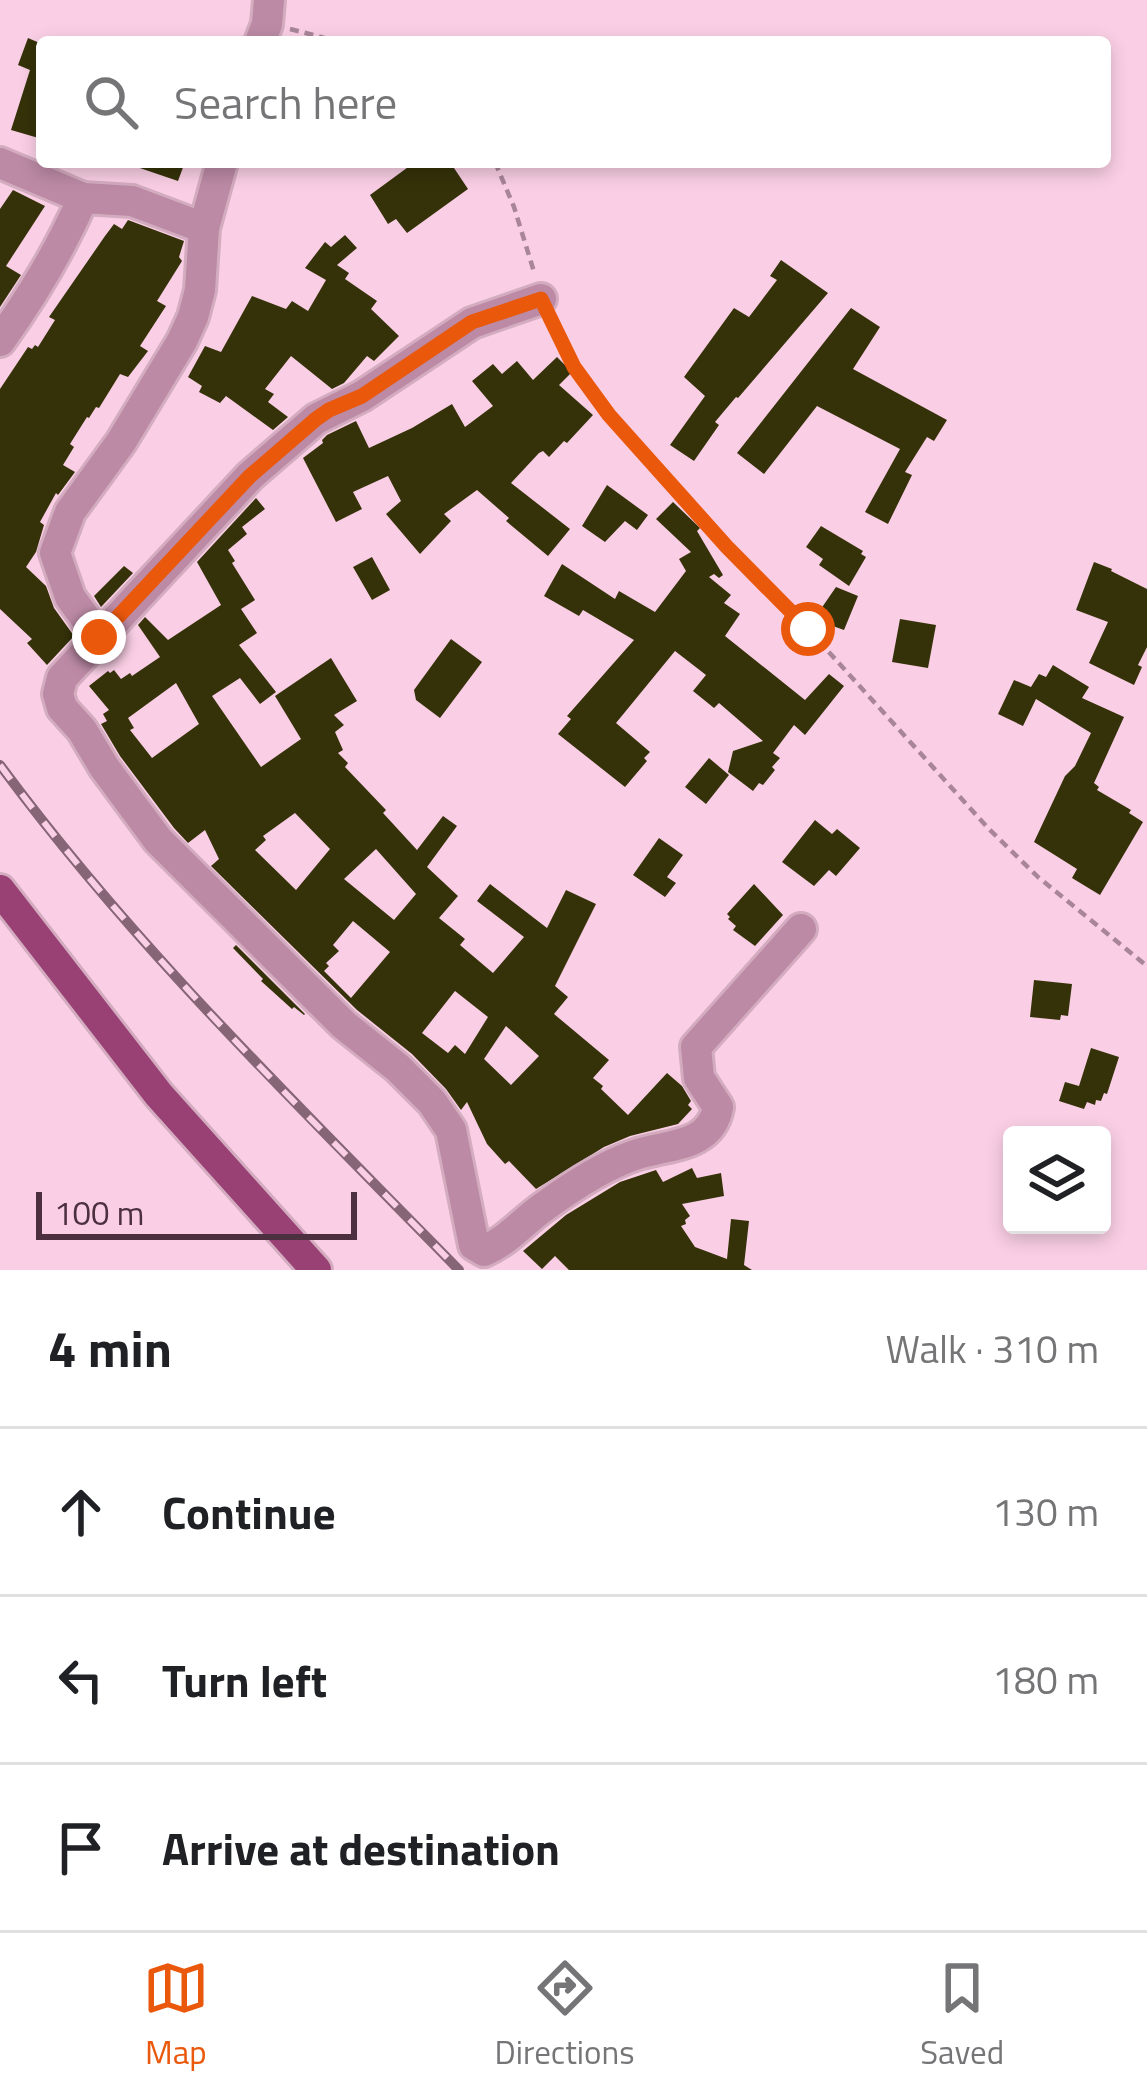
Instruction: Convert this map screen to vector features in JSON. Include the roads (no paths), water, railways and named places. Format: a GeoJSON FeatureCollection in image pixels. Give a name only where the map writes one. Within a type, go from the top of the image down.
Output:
{"type":"FeatureCollection","features":[{"type":"Feature","properties":{"kind":"main road"},"geometry":{"type":"LineString","coordinates":[[0,890],[159,1095],[316,1270]]}},
{"type":"Feature","properties":{"kind":"street"},"geometry":{"type":"LineString","coordinates":[[0,163],[83,198],[133,201],[204,228]]}},
{"type":"Feature","properties":{"kind":"street"},"geometry":{"type":"LineString","coordinates":[[99,637],[70,597],[55,554],[70,512],[122,442],[193,316],[200,290],[204,228],[220,168]]}},
{"type":"Feature","properties":{"kind":"street"},"geometry":{"type":"LineString","coordinates":[[0,341],[61,248],[83,198]]}},
{"type":"Feature","properties":{"kind":"street"},"geometry":{"type":"LineString","coordinates":[[541,299],[472,322],[362,396],[316,419],[250,476],[62,678],[58,694],[62,708],[158,840],[344,1025],[432,1102],[451,1130],[474,1245],[484,1251],[502,1243],[544,1206],[603,1171],[635,1155],[703,1135],[716,1121],[718,1107],[699,1078],[696,1047],[801,929]]}},
{"type":"Feature","properties":{"kind":"railway"},"geometry":{"type":"LineString","coordinates":[[0,765],[163,962],[459,1270]]}}]}
